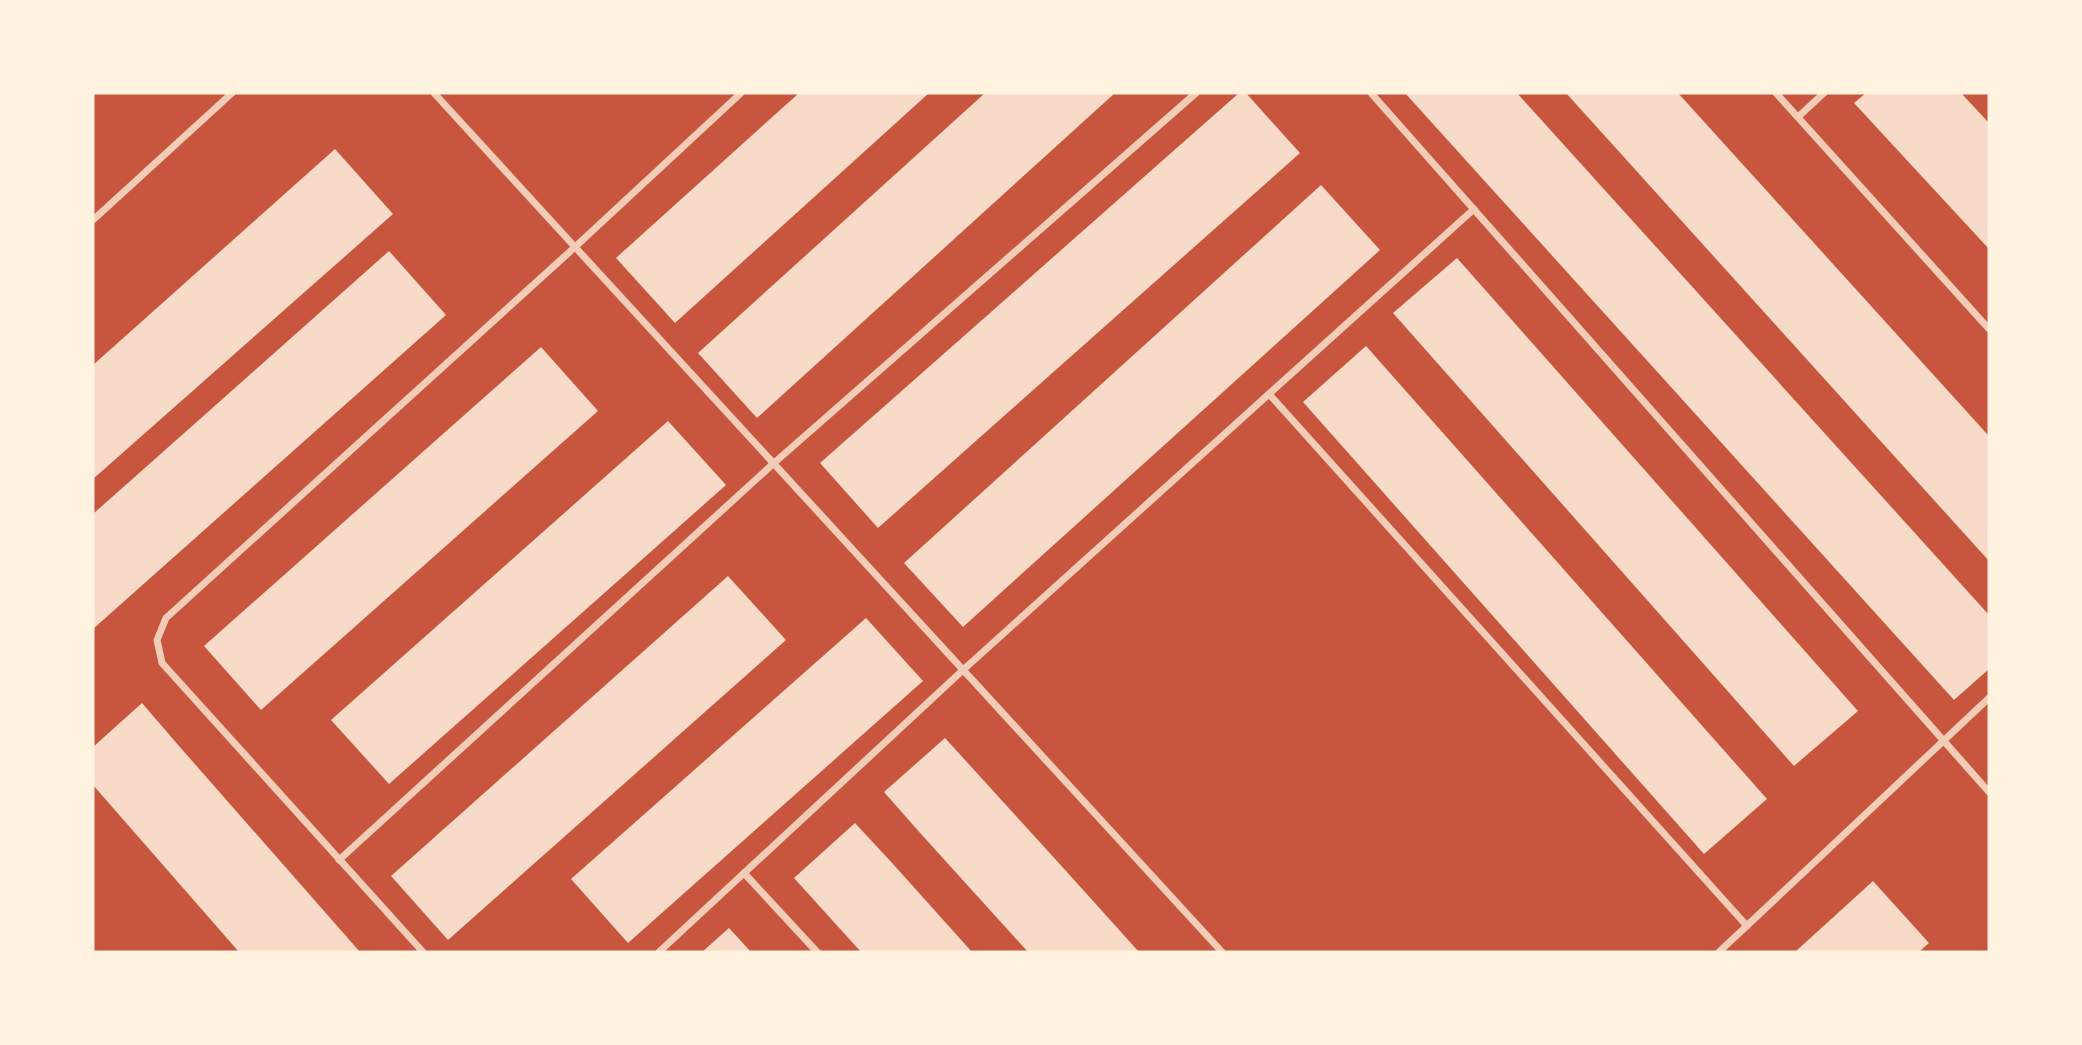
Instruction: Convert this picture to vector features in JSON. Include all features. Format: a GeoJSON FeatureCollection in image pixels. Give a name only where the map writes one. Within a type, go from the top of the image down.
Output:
{"type":"FeatureCollection","features":[{"type":"Feature","properties":{"kind":"street"},"geometry":{"type":"LineString","coordinates":[[93,220],[232,93]]}},
{"type":"Feature","properties":{"kind":"street"},"geometry":{"type":"LineString","coordinates":[[434,93],[1222,952]]}},
{"type":"Feature","properties":{"kind":"street"},"geometry":{"type":"LineString","coordinates":[[423,952],[162,663],[157,640],[166,618],[741,93]]}},
{"type":"Feature","properties":{"kind":"street"},"geometry":{"type":"LineString","coordinates":[[339,860],[774,463],[1196,93]]}},
{"type":"Feature","properties":{"kind":"street"},"geometry":{"type":"LineString","coordinates":[[1371,93],[1989,792]]}},
{"type":"Feature","properties":{"kind":"street"},"geometry":{"type":"LineString","coordinates":[[1776,93],[1989,329]]}},
{"type":"Feature","properties":{"kind":"street"},"geometry":{"type":"LineString","coordinates":[[1798,117],[1824,93]]}},
{"type":"Feature","properties":{"kind":"street"},"geometry":{"type":"LineString","coordinates":[[659,952],[963,670],[1474,209]]}},
{"type":"Feature","properties":{"kind":"street"},"geometry":{"type":"LineString","coordinates":[[1269,394],[1747,926]]}},
{"type":"Feature","properties":{"kind":"street"},"geometry":{"type":"LineString","coordinates":[[1719,952],[1989,698]]}},
{"type":"Feature","properties":{"kind":"street"},"geometry":{"type":"LineString","coordinates":[[744,873],[817,952]]}},
{"type":"Feature","properties":{"kind":"building"},"geometry":{"type":"Polygon","coordinates":[[[799,93],[929,93],[675,323],[616,258],[799,93]]]}},
{"type":"Feature","properties":{"kind":"building"},"geometry":{"type":"Polygon","coordinates":[[[985,93],[1115,93],[757,418],[698,353],[985,93]]]}},
{"type":"Feature","properties":{"kind":"building"},"geometry":{"type":"Polygon","coordinates":[[[1239,93],[1246,93],[1300,153],[878,528],[820,463],[1239,93]]]}},
{"type":"Feature","properties":{"kind":"building"},"geometry":{"type":"Polygon","coordinates":[[[1405,93],[1517,93],[1989,615],[1989,669],[1954,700],[1405,93]]]}},
{"type":"Feature","properties":{"kind":"building"},"geometry":{"type":"Polygon","coordinates":[[[1566,93],[1678,93],[1988,435],[1989,561],[1566,93]]]}},
{"type":"Feature","properties":{"kind":"building"},"geometry":{"type":"Polygon","coordinates":[[[1866,93],[1961,93],[1989,123],[1989,249],[1854,103],[1866,93]]]}},
{"type":"Feature","properties":{"kind":"building"},"geometry":{"type":"Polygon","coordinates":[[[335,149],[393,214],[93,479],[93,365],[335,149]]]}},
{"type":"Feature","properties":{"kind":"building"},"geometry":{"type":"Polygon","coordinates":[[[1321,185],[1380,250],[963,627],[904,563],[1321,185]]]}},
{"type":"Feature","properties":{"kind":"building"},"geometry":{"type":"Polygon","coordinates":[[[389,251],[446,315],[93,629],[93,514],[389,251]]]}},
{"type":"Feature","properties":{"kind":"building"},"geometry":{"type":"Polygon","coordinates":[[[1457,258],[1858,711],[1794,766],[1393,313],[1457,258]]]}},
{"type":"Feature","properties":{"kind":"building"},"geometry":{"type":"Polygon","coordinates":[[[1366,346],[1767,799],[1704,854],[1303,402],[1366,346]]]}},
{"type":"Feature","properties":{"kind":"building"},"geometry":{"type":"Polygon","coordinates":[[[541,347],[598,411],[261,710],[204,646],[541,347]]]}},
{"type":"Feature","properties":{"kind":"building"},"geometry":{"type":"Polygon","coordinates":[[[668,421],[726,485],[389,784],[331,720],[668,421]]]}},
{"type":"Feature","properties":{"kind":"building"},"geometry":{"type":"Polygon","coordinates":[[[728,576],[786,640],[448,940],[391,876],[728,576]]]}},
{"type":"Feature","properties":{"kind":"building"},"geometry":{"type":"Polygon","coordinates":[[[866,618],[923,681],[628,943],[571,879],[866,618]]]}},
{"type":"Feature","properties":{"kind":"building"},"geometry":{"type":"Polygon","coordinates":[[[142,703],[360,952],[239,952],[93,785],[93,747],[142,703]]]}},
{"type":"Feature","properties":{"kind":"building"},"geometry":{"type":"Polygon","coordinates":[[[945,738],[1139,952],[1028,952],[921,834],[884,792],[945,738]]]}},
{"type":"Feature","properties":{"kind":"building"},"geometry":{"type":"Polygon","coordinates":[[[855,823],[972,952],[861,952],[794,878],[855,823]]]}},
{"type":"Feature","properties":{"kind":"building"},"geometry":{"type":"Polygon","coordinates":[[[1873,881],[1929,943],[1919,952],[1795,952],[1873,881]]]}},
{"type":"Feature","properties":{"kind":"building"},"geometry":{"type":"Polygon","coordinates":[[[729,928],[751,952],[702,952],[729,928]]]}}]}
